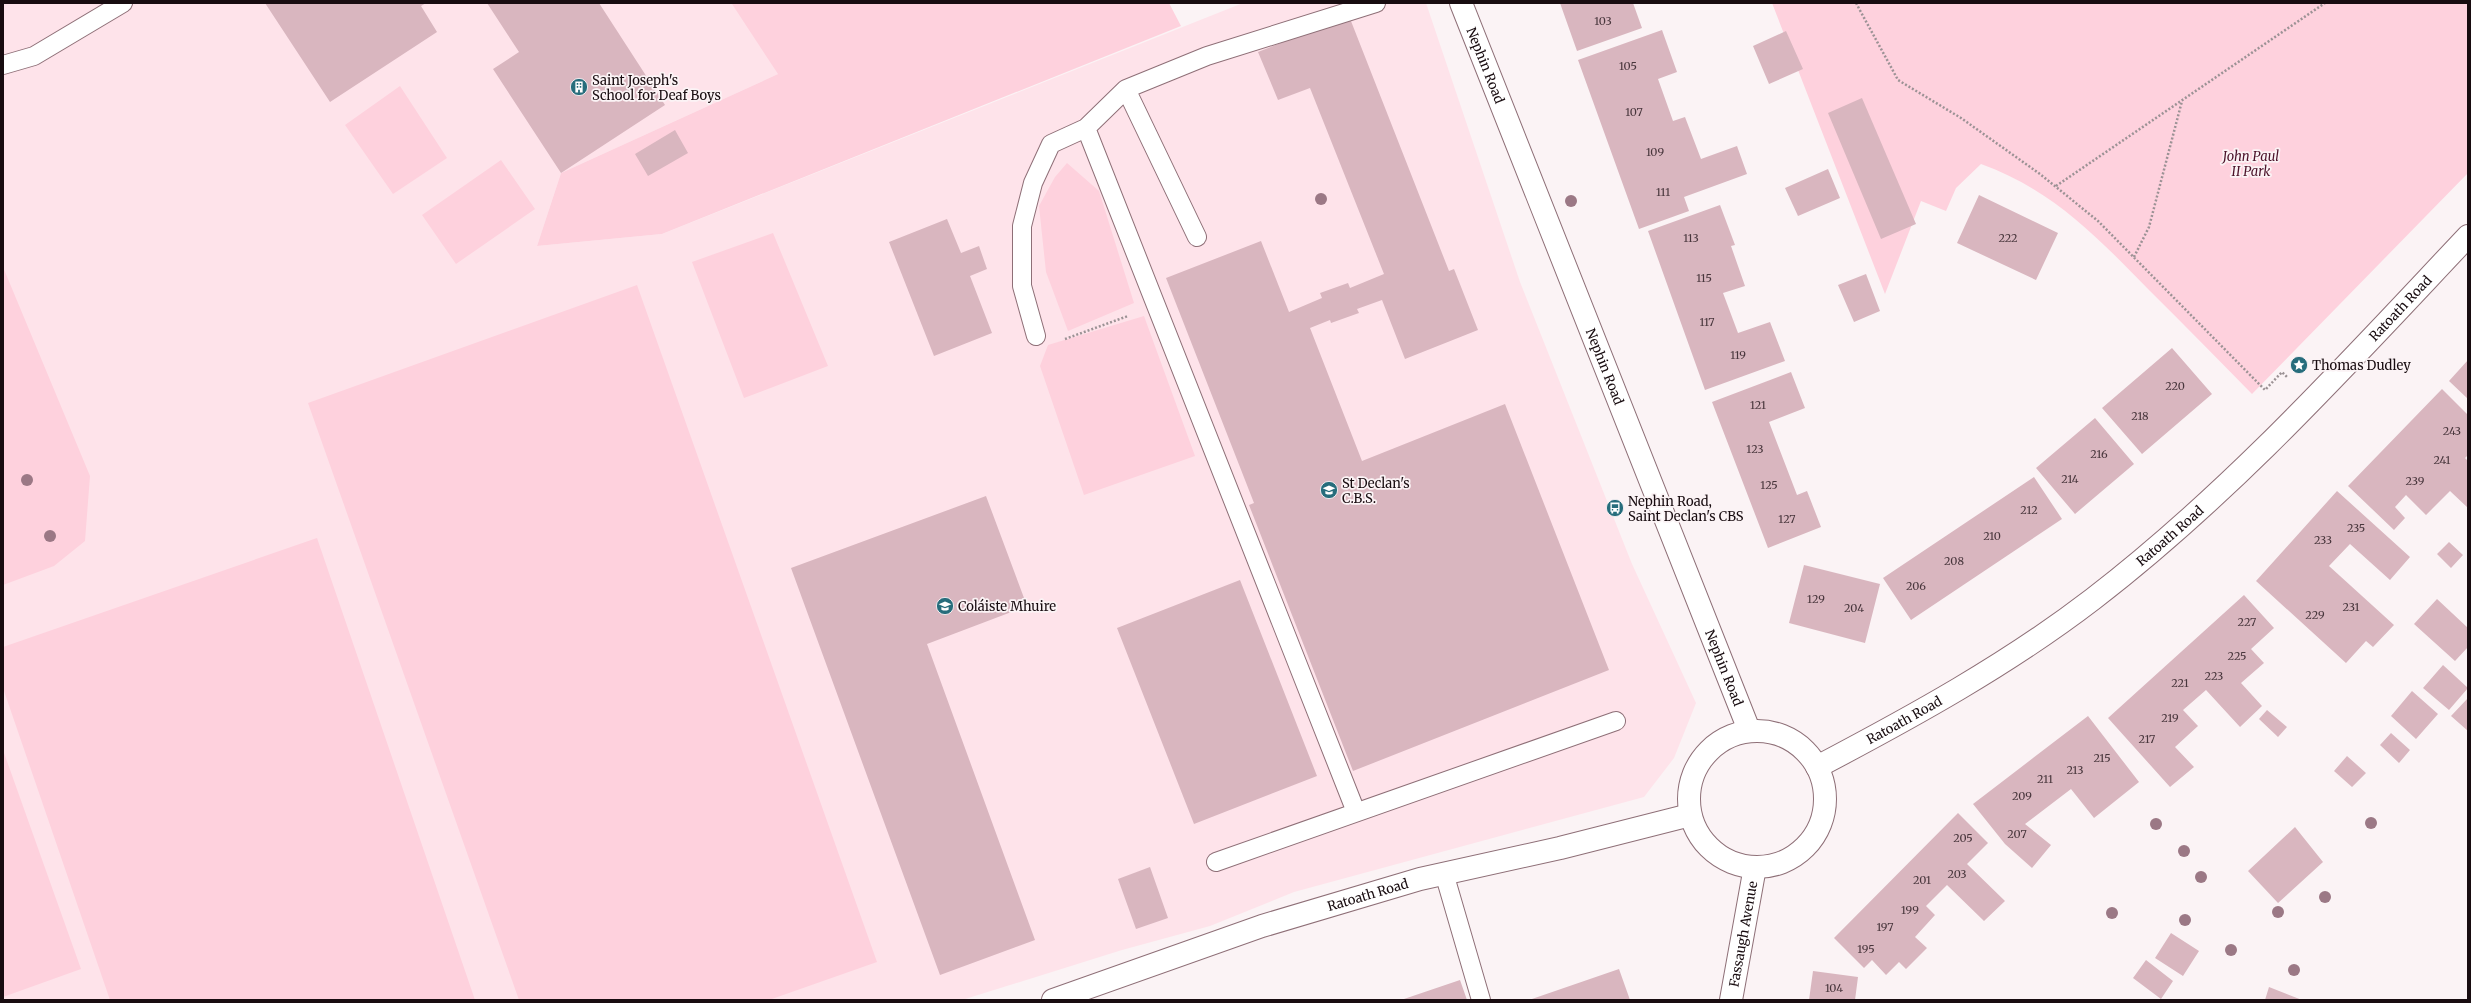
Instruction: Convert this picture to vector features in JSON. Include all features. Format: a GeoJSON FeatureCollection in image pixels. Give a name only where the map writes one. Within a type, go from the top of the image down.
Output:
{"type":"FeatureCollection","features":[{"type":"Feature","properties":{"kind":"main road","name":"Nephin Road"},"geometry":{"type":"LineString","coordinates":[[1461,3],[1749,730]]}},
{"type":"Feature","properties":{"kind":"main road","name":"Ratoath Road"},"geometry":{"type":"LineString","coordinates":[[1817,767],[1900,723],[2007,659],[2092,599],[2184,522],[2313,400],[2468,236]]}},
{"type":"Feature","properties":{"kind":"main road"},"geometry":{"type":"LineString","coordinates":[[1749,730],[1775,732],[1792,739],[1806,751],[1817,767],[1824,782],[1826,799],[1821,823],[1808,845],[1785,861],[1755,867],[1735,864],[1712,850],[1694,828],[1690,815],[1689,788],[1696,768],[1708,751],[1725,738],[1749,730]]}},
{"type":"Feature","properties":{"kind":"main road","name":"Ratoath Road"},"geometry":{"type":"LineString","coordinates":[[1053,1000],[1262,926],[1444,873],[1560,848],[1690,815]]}},
{"type":"Feature","properties":{"kind":"main road","name":"Fassaugh Avenue"},"geometry":{"type":"LineString","coordinates":[[1731,1000],[1755,867]]}},
{"type":"Feature","properties":{"kind":"lane"},"geometry":{"type":"LineString","coordinates":[[3,65],[34,56],[123,3]]}},
{"type":"Feature","properties":{"kind":"lane"},"geometry":{"type":"LineString","coordinates":[[1036,336],[1022,286],[1024,219],[1033,183],[1051,144],[1086,128],[1126,89],[1207,56],[1376,3]]}},
{"type":"Feature","properties":{"kind":"lane"},"geometry":{"type":"LineString","coordinates":[[1126,89],[1197,237]]}},
{"type":"Feature","properties":{"kind":"lane"},"geometry":{"type":"LineString","coordinates":[[1086,128],[1356,812]]}},
{"type":"Feature","properties":{"kind":"lane"},"geometry":{"type":"LineString","coordinates":[[1216,862],[1616,721]]}},
{"type":"Feature","properties":{"kind":"lane"},"geometry":{"type":"LineString","coordinates":[[1444,873],[1481,1000]]}},
{"type":"Feature","properties":{"kind":"path"},"geometry":{"type":"LineString","coordinates":[[1856,3],[1898,80],[1961,118],[2056,186],[2098,221],[2265,390],[2282,372],[2313,400]]}},
{"type":"Feature","properties":{"kind":"path"},"geometry":{"type":"LineString","coordinates":[[2056,186],[2325,3]]}},
{"type":"Feature","properties":{"kind":"path"},"geometry":{"type":"LineString","coordinates":[[2134,257],[2148,227],[2182,100]]}},
{"type":"Feature","properties":{"kind":"path"},"geometry":{"type":"LineString","coordinates":[[1036,336],[1064,340],[1157,306]]}},
{"type":"Feature","properties":{"kind":"shaded area"},"geometry":{"type":"Polygon","coordinates":[[[3,3],[883,3],[778,74],[561,173],[537,246],[662,234],[1243,3],[1426,3],[1520,282],[1632,564],[1696,703],[1674,758],[1644,797],[1294,892],[1210,926],[1122,950],[962,1000],[3,1000],[3,3]]]}},
{"type":"Feature","properties":{"kind":"green space"},"geometry":{"type":"Polygon","coordinates":[[[1169,3],[1181,26],[662,234],[537,246],[561,173],[778,74],[732,4],[1169,3]]]}},
{"type":"Feature","properties":{"kind":"green space","name":"John Paul II Park"},"geometry":{"type":"Polygon","coordinates":[[[1772,3],[2468,3],[2468,173],[2252,394],[2111,252],[2072,217],[2052,201],[2030,187],[1981,164],[1956,188],[1946,211],[1921,201],[1885,294],[1772,3]]]}},
{"type":"Feature","properties":{"kind":"green space"},"geometry":{"type":"Polygon","coordinates":[[[400,86],[447,158],[393,194],[345,125],[400,86]]]}},
{"type":"Feature","properties":{"kind":"green space"},"geometry":{"type":"Polygon","coordinates":[[[501,160],[535,209],[456,264],[422,215],[501,160]]]}},
{"type":"Feature","properties":{"kind":"green space"},"geometry":{"type":"Polygon","coordinates":[[[1067,163],[1099,191],[1134,303],[1068,331],[1046,272],[1039,206],[1055,177],[1067,163]]]}},
{"type":"Feature","properties":{"kind":"green space"},"geometry":{"type":"Polygon","coordinates":[[[773,233],[828,366],[744,398],[692,262],[773,233]]]}},
{"type":"Feature","properties":{"kind":"green space"},"geometry":{"type":"Polygon","coordinates":[[[3,267],[90,476],[85,541],[54,566],[3,585],[3,267]]]}},
{"type":"Feature","properties":{"kind":"green space"},"geometry":{"type":"Polygon","coordinates":[[[637,285],[877,962],[769,1000],[519,1000],[308,403],[637,285]]]}},
{"type":"Feature","properties":{"kind":"green space"},"geometry":{"type":"Polygon","coordinates":[[[1144,316],[1195,456],[1084,495],[1040,366],[1048,345],[1144,316]]]}},
{"type":"Feature","properties":{"kind":"green space"},"geometry":{"type":"Polygon","coordinates":[[[317,538],[475,1000],[110,1000],[3,688],[3,647],[317,538]]]}},
{"type":"Feature","properties":{"kind":"green space"},"geometry":{"type":"Polygon","coordinates":[[[3,750],[81,969],[3,997],[3,750]]]}},
{"type":"Feature","properties":{"kind":"building"},"geometry":{"type":"Polygon","coordinates":[[[265,3],[426,3],[421,6],[437,32],[330,102],[265,3]]]}},
{"type":"Feature","properties":{"kind":"building","name":"Saint Joseph's School for Deaf Boys"},"geometry":{"type":"Polygon","coordinates":[[[487,3],[599,3],[665,105],[561,173],[493,69],[519,52],[487,3]]]}},
{"type":"Feature","properties":{"kind":"building"},"geometry":{"type":"Polygon","coordinates":[[[1560,3],[1633,3],[1642,28],[1577,51],[1560,3]]]}},
{"type":"Feature","properties":{"kind":"building"},"geometry":{"type":"Polygon","coordinates":[[[1349,16],[1449,271],[1454,269],[1478,330],[1405,359],[1382,300],[1357,309],[1359,313],[1331,323],[1330,320],[1310,328],[1362,461],[1505,404],[1609,670],[1353,771],[1249,505],[1254,503],[1166,278],[1261,241],[1289,312],[1322,298],[1320,293],[1348,283],[1350,288],[1384,274],[1310,88],[1278,100],[1258,52],[1349,16]]]}},
{"type":"Feature","properties":{"kind":"building"},"geometry":{"type":"Polygon","coordinates":[[[1662,30],[1677,72],[1658,79],[1673,121],[1685,117],[1701,159],[1737,146],[1747,174],[1684,197],[1689,211],[1639,229],[1578,60],[1662,30]]]}},
{"type":"Feature","properties":{"kind":"building"},"geometry":{"type":"Polygon","coordinates":[[[1786,31],[1803,69],[1769,84],[1753,46],[1786,31]]]}},
{"type":"Feature","properties":{"kind":"building"},"geometry":{"type":"Polygon","coordinates":[[[1862,98],[1916,224],[1881,239],[1828,113],[1862,98]]]}},
{"type":"Feature","properties":{"kind":"building"},"geometry":{"type":"Polygon","coordinates":[[[675,130],[688,153],[648,176],[635,154],[675,130]]]}},
{"type":"Feature","properties":{"kind":"building"},"geometry":{"type":"Polygon","coordinates":[[[1828,169],[1840,198],[1798,216],[1785,188],[1828,169]]]}},
{"type":"Feature","properties":{"kind":"building"},"geometry":{"type":"Polygon","coordinates":[[[1979,195],[2058,233],[2036,280],[1957,243],[1979,195]]]}},
{"type":"Feature","properties":{"kind":"building"},"geometry":{"type":"Polygon","coordinates":[[[1720,205],[1735,245],[1731,246],[1745,286],[1723,293],[1738,333],[1770,322],[1785,361],[1705,390],[1648,231],[1720,205]]]}},
{"type":"Feature","properties":{"kind":"building"},"geometry":{"type":"Polygon","coordinates":[[[947,219],[961,253],[979,246],[987,269],[970,276],[992,333],[934,356],[889,242],[947,219]]]}},
{"type":"Feature","properties":{"kind":"building"},"geometry":{"type":"Polygon","coordinates":[[[1866,274],[1880,311],[1854,322],[1838,285],[1866,274]]]}},
{"type":"Feature","properties":{"kind":"building"},"geometry":{"type":"Polygon","coordinates":[[[2172,348],[2212,394],[2142,454],[2102,408],[2172,348]]]}},
{"type":"Feature","properties":{"kind":"building"},"geometry":{"type":"Polygon","coordinates":[[[2468,360],[2468,399],[2449,381],[2468,360]]]}},
{"type":"Feature","properties":{"kind":"building"},"geometry":{"type":"Polygon","coordinates":[[[1791,372],[1805,408],[1769,422],[1797,495],[1807,491],[1821,527],[1768,548],[1712,402],[1791,372]]]}},
{"type":"Feature","properties":{"kind":"building"},"geometry":{"type":"Polygon","coordinates":[[[2442,389],[2468,415],[2468,455],[2465,458],[2468,461],[2468,508],[2450,491],[2426,515],[2406,495],[2395,507],[2405,518],[2394,530],[2348,486],[2442,389]]]}},
{"type":"Feature","properties":{"kind":"building"},"geometry":{"type":"Polygon","coordinates":[[[2095,418],[2134,464],[2075,514],[2036,468],[2095,418]]]}},
{"type":"Feature","properties":{"kind":"building"},"geometry":{"type":"Polygon","coordinates":[[[2034,477],[2062,519],[1911,620],[1883,578],[2034,477]]]}},
{"type":"Feature","properties":{"kind":"building"},"geometry":{"type":"Polygon","coordinates":[[[2337,491],[2410,557],[2390,580],[2350,544],[2329,566],[2394,625],[2373,647],[2366,641],[2346,663],[2256,581],[2337,491]]]}},
{"type":"Feature","properties":{"kind":"building"},"geometry":{"type":"Polygon","coordinates":[[[986,496],[1027,606],[927,644],[1035,940],[940,975],[791,568],[986,496]]]}},
{"type":"Feature","properties":{"kind":"building"},"geometry":{"type":"Polygon","coordinates":[[[2449,542],[2463,555],[2451,568],[2437,554],[2449,542]]]}},
{"type":"Feature","properties":{"kind":"building"},"geometry":{"type":"Polygon","coordinates":[[[1804,565],[1880,584],[1865,643],[1789,623],[1804,565]]]}},
{"type":"Feature","properties":{"kind":"building"},"geometry":{"type":"Polygon","coordinates":[[[1240,580],[1317,776],[1194,824],[1117,628],[1240,580]]]}},
{"type":"Feature","properties":{"kind":"building"},"geometry":{"type":"Polygon","coordinates":[[[2244,595],[2274,628],[2251,649],[2264,663],[2241,683],[2262,706],[2240,727],[2206,690],[2183,710],[2198,726],[2175,747],[2194,767],[2170,787],[2108,718],[2244,595]]]}},
{"type":"Feature","properties":{"kind":"building"},"geometry":{"type":"Polygon","coordinates":[[[2437,599],[2468,628],[2468,647],[2455,661],[2414,624],[2437,599]]]}},
{"type":"Feature","properties":{"kind":"building"},"geometry":{"type":"Polygon","coordinates":[[[2443,665],[2468,688],[2449,710],[2423,688],[2443,665]]]}},
{"type":"Feature","properties":{"kind":"building"},"geometry":{"type":"Polygon","coordinates":[[[2412,691],[2438,714],[2416,739],[2391,716],[2412,691]]]}},
{"type":"Feature","properties":{"kind":"building"},"geometry":{"type":"Polygon","coordinates":[[[2468,698],[2468,731],[2451,716],[2468,698]]]}},
{"type":"Feature","properties":{"kind":"building"},"geometry":{"type":"Polygon","coordinates":[[[2267,710],[2287,727],[2278,737],[2259,719],[2267,710]]]}},
{"type":"Feature","properties":{"kind":"building"},"geometry":{"type":"Polygon","coordinates":[[[2088,716],[2139,782],[2094,818],[2071,789],[2025,824],[2051,845],[2032,868],[2005,844],[1973,804],[2088,716]]]}},
{"type":"Feature","properties":{"kind":"building"},"geometry":{"type":"Polygon","coordinates":[[[2391,733],[2410,750],[2399,763],[2380,745],[2391,733]]]}},
{"type":"Feature","properties":{"kind":"building"},"geometry":{"type":"Polygon","coordinates":[[[2347,756],[2366,773],[2352,787],[2334,771],[2347,756]]]}},
{"type":"Feature","properties":{"kind":"building"},"geometry":{"type":"Polygon","coordinates":[[[1958,813],[1988,843],[1967,864],[2005,901],[1984,921],[1947,885],[1926,906],[1935,915],[1915,937],[1927,948],[1906,969],[1899,962],[1886,975],[1872,960],[1864,968],[1834,938],[1958,813]]]}},
{"type":"Feature","properties":{"kind":"building"},"geometry":{"type":"Polygon","coordinates":[[[2295,827],[2323,862],[2278,903],[2248,871],[2295,827]]]}},
{"type":"Feature","properties":{"kind":"building"},"geometry":{"type":"Polygon","coordinates":[[[1150,867],[1168,918],[1136,929],[1118,879],[1150,867]]]}},
{"type":"Feature","properties":{"kind":"building"},"geometry":{"type":"Polygon","coordinates":[[[2171,933],[2199,951],[2183,976],[2155,958],[2171,933]]]}},
{"type":"Feature","properties":{"kind":"building"},"geometry":{"type":"Polygon","coordinates":[[[2146,960],[2173,981],[2161,999],[2133,978],[2146,960]]]}},
{"type":"Feature","properties":{"kind":"building"},"geometry":{"type":"Polygon","coordinates":[[[1619,969],[1630,1000],[1529,1000],[1619,969]]]}},
{"type":"Feature","properties":{"kind":"building"},"geometry":{"type":"Polygon","coordinates":[[[1813,971],[1858,977],[1855,1000],[1809,1000],[1813,971]]]}},
{"type":"Feature","properties":{"kind":"building"},"geometry":{"type":"Polygon","coordinates":[[[1460,980],[1467,1000],[1401,1000],[1460,980]]]}},
{"type":"Feature","properties":{"kind":"building"},"geometry":{"type":"Polygon","coordinates":[[[2269,987],[2302,1000],[2265,1000],[2269,987]]]}},
{"type":"Feature","properties":{"kind":"place","name":"Saint Joseph's School for Deaf Boys"},"geometry":{"type":"Point","coordinates":[579,87]}},
{"type":"Feature","properties":{"kind":"place","name":"Thomas Dudley"},"geometry":{"type":"Point","coordinates":[2299,365]}},
{"type":"Feature","properties":{"kind":"place","name":"St Declan's C.B.S."},"geometry":{"type":"Point","coordinates":[1329,490]}},
{"type":"Feature","properties":{"kind":"place","name":"Nephin Road, Saint Declan's CBS"},"geometry":{"type":"Point","coordinates":[1615,508]}},
{"type":"Feature","properties":{"kind":"place","name":"Coláiste Mhuire"},"geometry":{"type":"Point","coordinates":[945,606]}}]}
